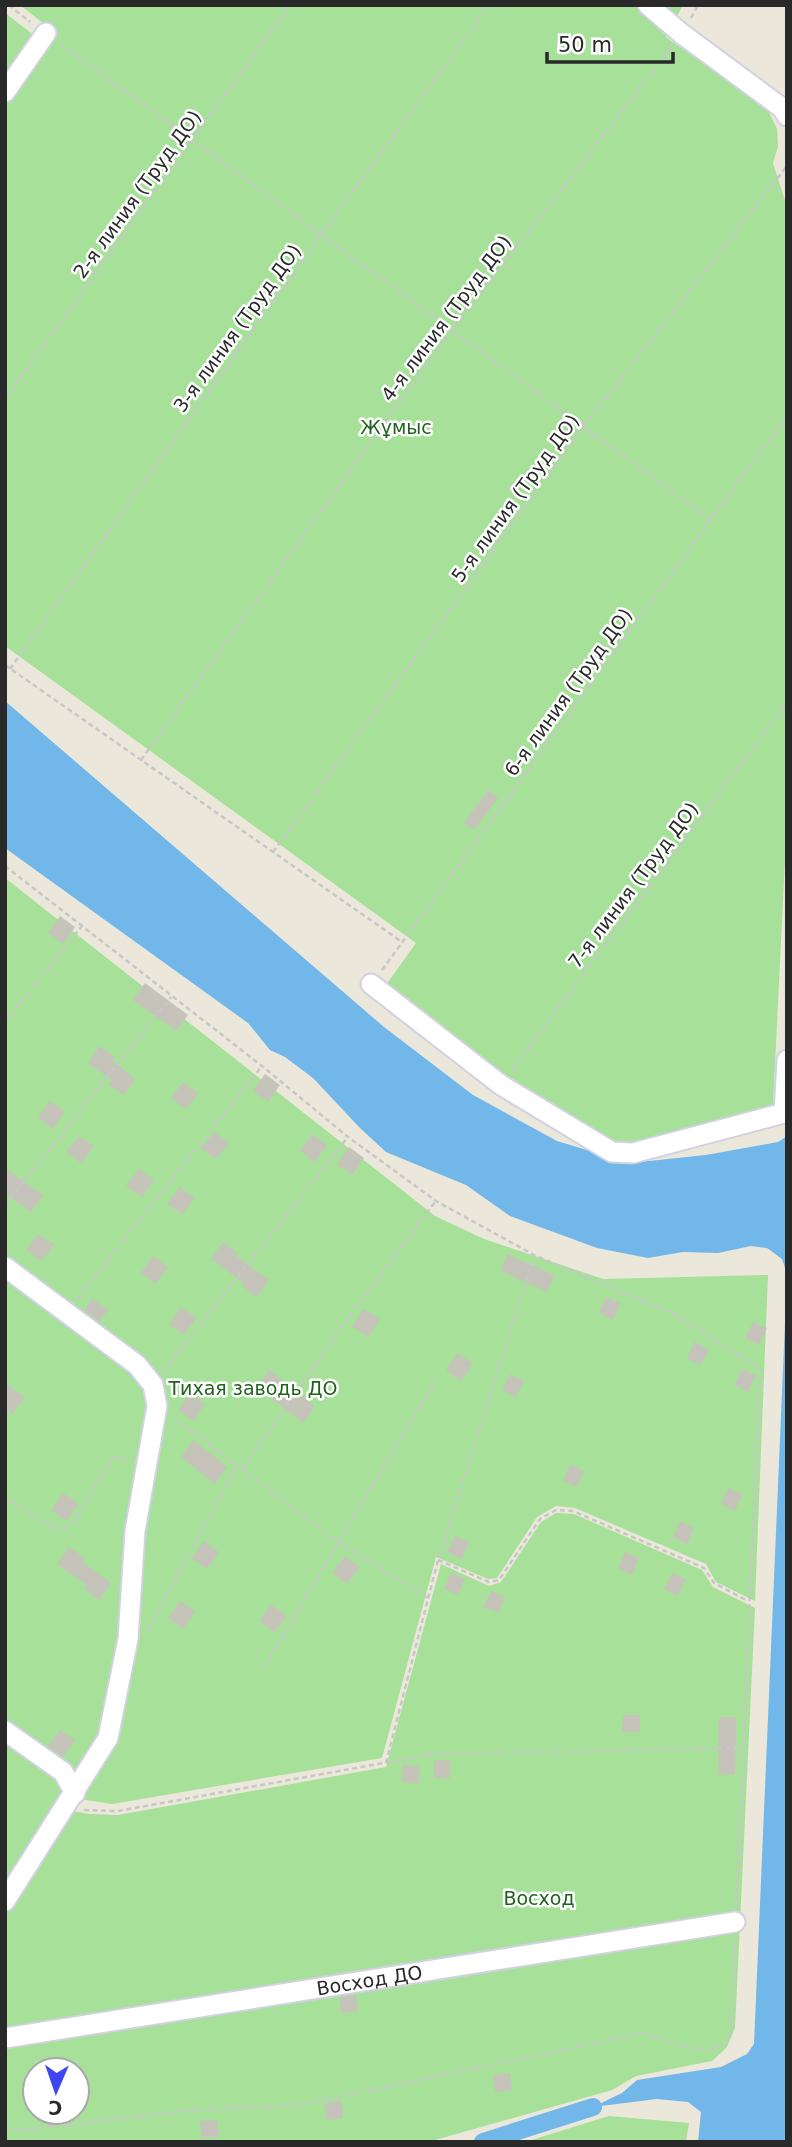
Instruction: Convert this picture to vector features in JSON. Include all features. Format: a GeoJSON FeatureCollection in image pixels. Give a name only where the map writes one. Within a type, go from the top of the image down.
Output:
{"type":"FeatureCollection","features":[{"type":"Feature","properties":{"kind":"street"},"geometry":{"type":"LineString","coordinates":[[648,5],[682,34],[782,108],[787,116]]}},
{"type":"Feature","properties":{"kind":"street"},"geometry":{"type":"LineString","coordinates":[[5,92],[46,33]]}},
{"type":"Feature","properties":{"kind":"street"},"geometry":{"type":"LineString","coordinates":[[371,984],[501,1086],[612,1152],[632,1153],[784,1113],[787,1060]]}},
{"type":"Feature","properties":{"kind":"street"},"geometry":{"type":"LineString","coordinates":[[5,1268],[137,1365],[153,1385],[157,1406],[135,1531],[128,1639],[108,1738],[5,1901]]}},
{"type":"Feature","properties":{"kind":"street"},"geometry":{"type":"LineString","coordinates":[[5,1731],[63,1772],[71,1799]]}},
{"type":"Feature","properties":{"kind":"street","name":"Восход ДО"},"geometry":{"type":"LineString","coordinates":[[5,2038],[735,1922]]}},
{"type":"Feature","properties":{"kind":"path"},"geometry":{"type":"LineString","coordinates":[[9,5],[711,520]]}},
{"type":"Feature","properties":{"kind":"path","name":"2-я линия (Труд ДО)"},"geometry":{"type":"LineString","coordinates":[[5,399],[290,5]]}},
{"type":"Feature","properties":{"kind":"path","name":"3-я линия (Труд ДО)"},"geometry":{"type":"LineString","coordinates":[[10,669],[321,234],[489,5]]}},
{"type":"Feature","properties":{"kind":"path","name":"4-я линия (Труд ДО)"},"geometry":{"type":"LineString","coordinates":[[141,760],[452,330],[682,34]]}},
{"type":"Feature","properties":{"kind":"path","name":"5-я линия (Труд ДО)"},"geometry":{"type":"LineString","coordinates":[[273,852],[584,426],[787,166]]}},
{"type":"Feature","properties":{"kind":"path","name":"6-я линия (Труд ДО)"},"geometry":{"type":"LineString","coordinates":[[371,984],[787,416]]}},
{"type":"Feature","properties":{"kind":"path"},"geometry":{"type":"LineString","coordinates":[[5,665],[402,942]]}},
{"type":"Feature","properties":{"kind":"path","name":"7-я линия (Труд ДО)"},"geometry":{"type":"LineString","coordinates":[[501,1086],[787,702]]}},
{"type":"Feature","properties":{"kind":"path"},"geometry":{"type":"LineString","coordinates":[[5,866],[262,1066],[348,1137],[436,1202],[534,1255],[676,1315],[760,1369],[730,2033],[725,2043],[718,2047],[703,2048],[666,2043],[644,2033],[299,2105],[183,2111],[21,2130],[5,2128]]}},
{"type":"Feature","properties":{"kind":"path"},"geometry":{"type":"LineString","coordinates":[[5,1022],[82,926]]}},
{"type":"Feature","properties":{"kind":"path"},"geometry":{"type":"LineString","coordinates":[[5,1205],[171,997]]}},
{"type":"Feature","properties":{"kind":"path"},"geometry":{"type":"LineString","coordinates":[[66,1312],[262,1066]]}},
{"type":"Feature","properties":{"kind":"path"},"geometry":{"type":"LineString","coordinates":[[153,1385],[348,1137]]}},
{"type":"Feature","properties":{"kind":"path"},"geometry":{"type":"LineString","coordinates":[[243,1469],[337,1333],[436,1202]]}},
{"type":"Feature","properties":{"kind":"path"},"geometry":{"type":"LineString","coordinates":[[386,1763],[438,1560],[534,1255]]}},
{"type":"Feature","properties":{"kind":"path"},"geometry":{"type":"LineString","coordinates":[[265,1666],[436,1379]]}},
{"type":"Feature","properties":{"kind":"path"},"geometry":{"type":"LineString","coordinates":[[157,1406],[338,1542],[428,1598]]}},
{"type":"Feature","properties":{"kind":"path"},"geometry":{"type":"LineString","coordinates":[[5,1497],[53,1528],[66,1528],[75,1521],[114,1456],[147,1465]]}},
{"type":"Feature","properties":{"kind":"path"},"geometry":{"type":"LineString","coordinates":[[128,1639],[139,1638],[147,1632],[237,1464]]}},
{"type":"Feature","properties":{"kind":"path"},"geometry":{"type":"LineString","coordinates":[[438,1560],[489,1582],[499,1580],[540,1519],[556,1510],[573,1511],[704,1568],[714,1583],[750,1602]]}},
{"type":"Feature","properties":{"kind":"path"},"geometry":{"type":"LineString","coordinates":[[71,1799],[86,1810],[118,1811],[433,1754],[743,1748]]}},
{"type":"Feature","properties":{"kind":"green space","name":"Жұмыс"},"geometry":{"type":"Polygon","coordinates":[[[20,5],[683,5],[666,37],[768,110],[777,129],[778,146],[773,163],[787,207],[787,819],[773,1105],[636,1143],[613,1143],[503,1077],[386,985],[416,943],[5,646],[5,99],[53,31],[20,5]]]}},
{"type":"Feature","properties":{"kind":"green space"},"geometry":{"type":"Polygon","coordinates":[[[5,13],[35,36],[5,78],[5,13]]]}},
{"type":"Feature","properties":{"kind":"green space","name":"Тихая заводь ДО"},"geometry":{"type":"Polygon","coordinates":[[[5,878],[435,1216],[484,1239],[603,1279],[768,1275],[755,1601],[716,1582],[706,1564],[575,1508],[556,1506],[537,1517],[497,1578],[488,1579],[436,1557],[382,1758],[112,1804],[79,1799],[5,1726],[5,878]]]}},
{"type":"Feature","properties":{"kind":"green space","name":"Восход"},"geometry":{"type":"Polygon","coordinates":[[[556,1513],[574,1514],[702,1570],[713,1587],[755,1608],[735,2028],[727,2047],[712,2061],[636,2076],[612,2090],[428,2142],[5,2142],[5,1909],[69,1810],[118,1815],[386,1767],[441,1564],[489,1586],[501,1582],[541,1522],[556,1513]]]}},
{"type":"Feature","properties":{"kind":"green space"},"geometry":{"type":"Polygon","coordinates":[[[5,1740],[59,1779],[66,1794],[5,1890],[5,1740]]]}},
{"type":"Feature","properties":{"kind":"green space"},"geometry":{"type":"Polygon","coordinates":[[[609,2116],[689,2123],[686,2142],[525,2142],[609,2116]]]}},
{"type":"Feature","properties":{"kind":"water"},"geometry":{"type":"Polygon","coordinates":[[[5,701],[384,1027],[473,1095],[557,1141],[630,1163],[706,1155],[778,1142],[787,1136],[787,1274],[782,1259],[767,1248],[751,1246],[718,1253],[683,1252],[648,1258],[597,1248],[510,1216],[466,1185],[386,1152],[313,1078],[285,1057],[270,1050],[248,1023],[5,848],[5,701]]]}},
{"type":"Feature","properties":{"kind":"water"},"geometry":{"type":"Polygon","coordinates":[[[787,1276],[787,2142],[698,2142],[701,2112],[688,2102],[657,2099],[593,2107],[622,2093],[637,2080],[721,2067],[747,2054],[754,2044],[787,1276]]]}},
{"type":"Feature","properties":{"kind":"building"},"geometry":{"type":"Polygon","coordinates":[[[488,790],[498,798],[474,830],[464,823],[488,790]]]}},
{"type":"Feature","properties":{"kind":"building"},"geometry":{"type":"Polygon","coordinates":[[[60,916],[75,927],[63,944],[48,933],[60,916]]]}},
{"type":"Feature","properties":{"kind":"building"},"geometry":{"type":"Polygon","coordinates":[[[145,983],[188,1015],[176,1031],[133,1000],[145,983]]]}},
{"type":"Feature","properties":{"kind":"building"},"geometry":{"type":"Polygon","coordinates":[[[100,1046],[115,1057],[112,1061],[136,1079],[124,1095],[109,1085],[112,1080],[88,1063],[100,1046]]]}},
{"type":"Feature","properties":{"kind":"building"},"geometry":{"type":"Polygon","coordinates":[[[265,1074],[280,1085],[268,1102],[253,1091],[265,1074]]]}},
{"type":"Feature","properties":{"kind":"building"},"geometry":{"type":"Polygon","coordinates":[[[183,1082],[198,1093],[186,1109],[171,1098],[183,1082]]]}},
{"type":"Feature","properties":{"kind":"building"},"geometry":{"type":"Polygon","coordinates":[[[50,1101],[65,1112],[53,1129],[38,1118],[50,1101]]]}},
{"type":"Feature","properties":{"kind":"building"},"geometry":{"type":"Polygon","coordinates":[[[214,1132],[229,1143],[216,1159],[201,1149],[214,1132]]]}},
{"type":"Feature","properties":{"kind":"building"},"geometry":{"type":"Polygon","coordinates":[[[312,1134],[327,1145],[315,1162],[300,1151],[312,1134]]]}},
{"type":"Feature","properties":{"kind":"building"},"geometry":{"type":"Polygon","coordinates":[[[79,1136],[94,1146],[81,1163],[66,1152],[79,1136]]]}},
{"type":"Feature","properties":{"kind":"building"},"geometry":{"type":"Polygon","coordinates":[[[349,1147],[364,1158],[352,1175],[337,1164],[349,1147]]]}},
{"type":"Feature","properties":{"kind":"building"},"geometry":{"type":"Polygon","coordinates":[[[5,1168],[43,1195],[31,1212],[5,1193],[5,1168]]]}},
{"type":"Feature","properties":{"kind":"building"},"geometry":{"type":"Polygon","coordinates":[[[139,1169],[154,1180],[142,1197],[126,1186],[139,1169]]]}},
{"type":"Feature","properties":{"kind":"building"},"geometry":{"type":"Polygon","coordinates":[[[179,1187],[195,1198],[182,1214],[167,1204],[179,1187]]]}},
{"type":"Feature","properties":{"kind":"building"},"geometry":{"type":"Polygon","coordinates":[[[38,1234],[54,1244],[42,1261],[26,1250],[38,1234]]]}},
{"type":"Feature","properties":{"kind":"building"},"geometry":{"type":"Polygon","coordinates":[[[223,1242],[238,1253],[236,1256],[269,1280],[257,1297],[242,1286],[244,1283],[211,1259],[223,1242]]]}},
{"type":"Feature","properties":{"kind":"building"},"geometry":{"type":"Polygon","coordinates":[[[507,1254],[554,1275],[547,1292],[501,1271],[507,1254]]]}},
{"type":"Feature","properties":{"kind":"building"},"geometry":{"type":"Polygon","coordinates":[[[153,1256],[168,1267],[156,1284],[141,1273],[153,1256]]]}},
{"type":"Feature","properties":{"kind":"building"},"geometry":{"type":"Polygon","coordinates":[[[606,1297],[621,1303],[613,1320],[599,1313],[606,1297]]]}},
{"type":"Feature","properties":{"kind":"building"},"geometry":{"type":"Polygon","coordinates":[[[92,1299],[108,1310],[99,1322],[84,1310],[92,1299]]]}},
{"type":"Feature","properties":{"kind":"building"},"geometry":{"type":"Polygon","coordinates":[[[181,1307],[196,1318],[184,1335],[169,1324],[181,1307]]]}},
{"type":"Feature","properties":{"kind":"building"},"geometry":{"type":"Polygon","coordinates":[[[364,1309],[380,1319],[368,1337],[352,1326],[364,1309]]]}},
{"type":"Feature","properties":{"kind":"building"},"geometry":{"type":"Polygon","coordinates":[[[753,1322],[767,1328],[759,1345],[745,1338],[753,1322]]]}},
{"type":"Feature","properties":{"kind":"building"},"geometry":{"type":"Polygon","coordinates":[[[694,1342],[709,1349],[701,1365],[687,1359],[694,1342]]]}},
{"type":"Feature","properties":{"kind":"building"},"geometry":{"type":"Polygon","coordinates":[[[458,1353],[473,1364],[461,1381],[446,1370],[458,1353]]]}},
{"type":"Feature","properties":{"kind":"building"},"geometry":{"type":"Polygon","coordinates":[[[742,1369],[756,1375],[748,1392],[734,1385],[742,1369]]]}},
{"type":"Feature","properties":{"kind":"building"},"geometry":{"type":"Polygon","coordinates":[[[269,1370],[315,1406],[303,1423],[257,1387],[269,1370]]]}},
{"type":"Feature","properties":{"kind":"building"},"geometry":{"type":"Polygon","coordinates":[[[510,1374],[524,1381],[516,1397],[502,1390],[510,1374]]]}},
{"type":"Feature","properties":{"kind":"building"},"geometry":{"type":"Polygon","coordinates":[[[5,1383],[25,1397],[13,1414],[5,1408],[5,1383]]]}},
{"type":"Feature","properties":{"kind":"building"},"geometry":{"type":"Polygon","coordinates":[[[190,1393],[205,1404],[193,1421],[178,1410],[190,1393]]]}},
{"type":"Feature","properties":{"kind":"building"},"geometry":{"type":"Polygon","coordinates":[[[193,1440],[227,1467],[215,1484],[181,1457],[193,1440]]]}},
{"type":"Feature","properties":{"kind":"building"},"geometry":{"type":"Polygon","coordinates":[[[570,1464],[584,1471],[577,1487],[563,1481],[570,1464]]]}},
{"type":"Feature","properties":{"kind":"building"},"geometry":{"type":"Polygon","coordinates":[[[728,1488],[742,1494],[735,1511],[721,1504],[728,1488]]]}},
{"type":"Feature","properties":{"kind":"building"},"geometry":{"type":"Polygon","coordinates":[[[63,1493],[79,1504],[66,1521],[51,1510],[63,1493]]]}},
{"type":"Feature","properties":{"kind":"building"},"geometry":{"type":"Polygon","coordinates":[[[680,1521],[694,1528],[687,1544],[673,1537],[680,1521]]]}},
{"type":"Feature","properties":{"kind":"building"},"geometry":{"type":"Polygon","coordinates":[[[455,1536],[469,1542],[462,1559],[447,1552],[455,1536]]]}},
{"type":"Feature","properties":{"kind":"building"},"geometry":{"type":"Polygon","coordinates":[[[204,1541],[219,1552],[207,1569],[192,1558],[204,1541]]]}},
{"type":"Feature","properties":{"kind":"building"},"geometry":{"type":"Polygon","coordinates":[[[69,1547],[85,1558],[82,1562],[111,1583],[99,1600],[84,1589],[87,1585],[57,1564],[69,1547]]]}},
{"type":"Feature","properties":{"kind":"building"},"geometry":{"type":"Polygon","coordinates":[[[625,1552],[639,1558],[632,1575],[618,1568],[625,1552]]]}},
{"type":"Feature","properties":{"kind":"building"},"geometry":{"type":"Polygon","coordinates":[[[345,1556],[360,1567],[347,1584],[332,1573],[345,1556]]]}},
{"type":"Feature","properties":{"kind":"building"},"geometry":{"type":"Polygon","coordinates":[[[451,1573],[465,1579],[458,1595],[444,1589],[451,1573]]]}},
{"type":"Feature","properties":{"kind":"building"},"geometry":{"type":"Polygon","coordinates":[[[672,1573],[686,1579],[678,1596],[664,1589],[672,1573]]]}},
{"type":"Feature","properties":{"kind":"building"},"geometry":{"type":"Polygon","coordinates":[[[491,1591],[505,1597],[498,1613],[483,1607],[491,1591]]]}},
{"type":"Feature","properties":{"kind":"building"},"geometry":{"type":"Polygon","coordinates":[[[180,1601],[195,1612],[183,1629],[168,1618],[180,1601]]]}},
{"type":"Feature","properties":{"kind":"building"},"geometry":{"type":"Polygon","coordinates":[[[271,1605],[287,1616],[274,1632],[259,1621],[271,1605]]]}},
{"type":"Feature","properties":{"kind":"building"},"geometry":{"type":"Polygon","coordinates":[[[623,1715],[640,1715],[639,1732],[622,1732],[623,1715]]]}},
{"type":"Feature","properties":{"kind":"building"},"geometry":{"type":"Polygon","coordinates":[[[719,1717],[736,1717],[735,1775],[718,1774],[719,1717]]]}},
{"type":"Feature","properties":{"kind":"building"},"geometry":{"type":"Polygon","coordinates":[[[60,1730],[75,1740],[63,1757],[48,1746],[60,1730]]]}},
{"type":"Feature","properties":{"kind":"building"},"geometry":{"type":"Polygon","coordinates":[[[434,1760],[451,1761],[450,1778],[434,1778],[434,1760]]]}},
{"type":"Feature","properties":{"kind":"building"},"geometry":{"type":"Polygon","coordinates":[[[403,1765],[419,1766],[419,1783],[402,1782],[403,1765]]]}},
{"type":"Feature","properties":{"kind":"building"},"geometry":{"type":"Polygon","coordinates":[[[356,1995],[358,2011],[341,2013],[340,1997],[356,1995]]]}},
{"type":"Feature","properties":{"kind":"building"},"geometry":{"type":"Polygon","coordinates":[[[510,2073],[512,2090],[495,2092],[493,2075],[510,2073]]]}},
{"type":"Feature","properties":{"kind":"building"},"geometry":{"type":"Polygon","coordinates":[[[342,2101],[343,2118],[326,2120],[325,2103],[342,2101]]]}},
{"type":"Feature","properties":{"kind":"building"},"geometry":{"type":"Polygon","coordinates":[[[217,2120],[219,2137],[202,2138],[200,2121],[217,2120]]]}},
{"type":"Feature","properties":{"kind":"waterway"},"geometry":{"type":"LineString","coordinates":[[483,2142],[593,2107]]}}]}
